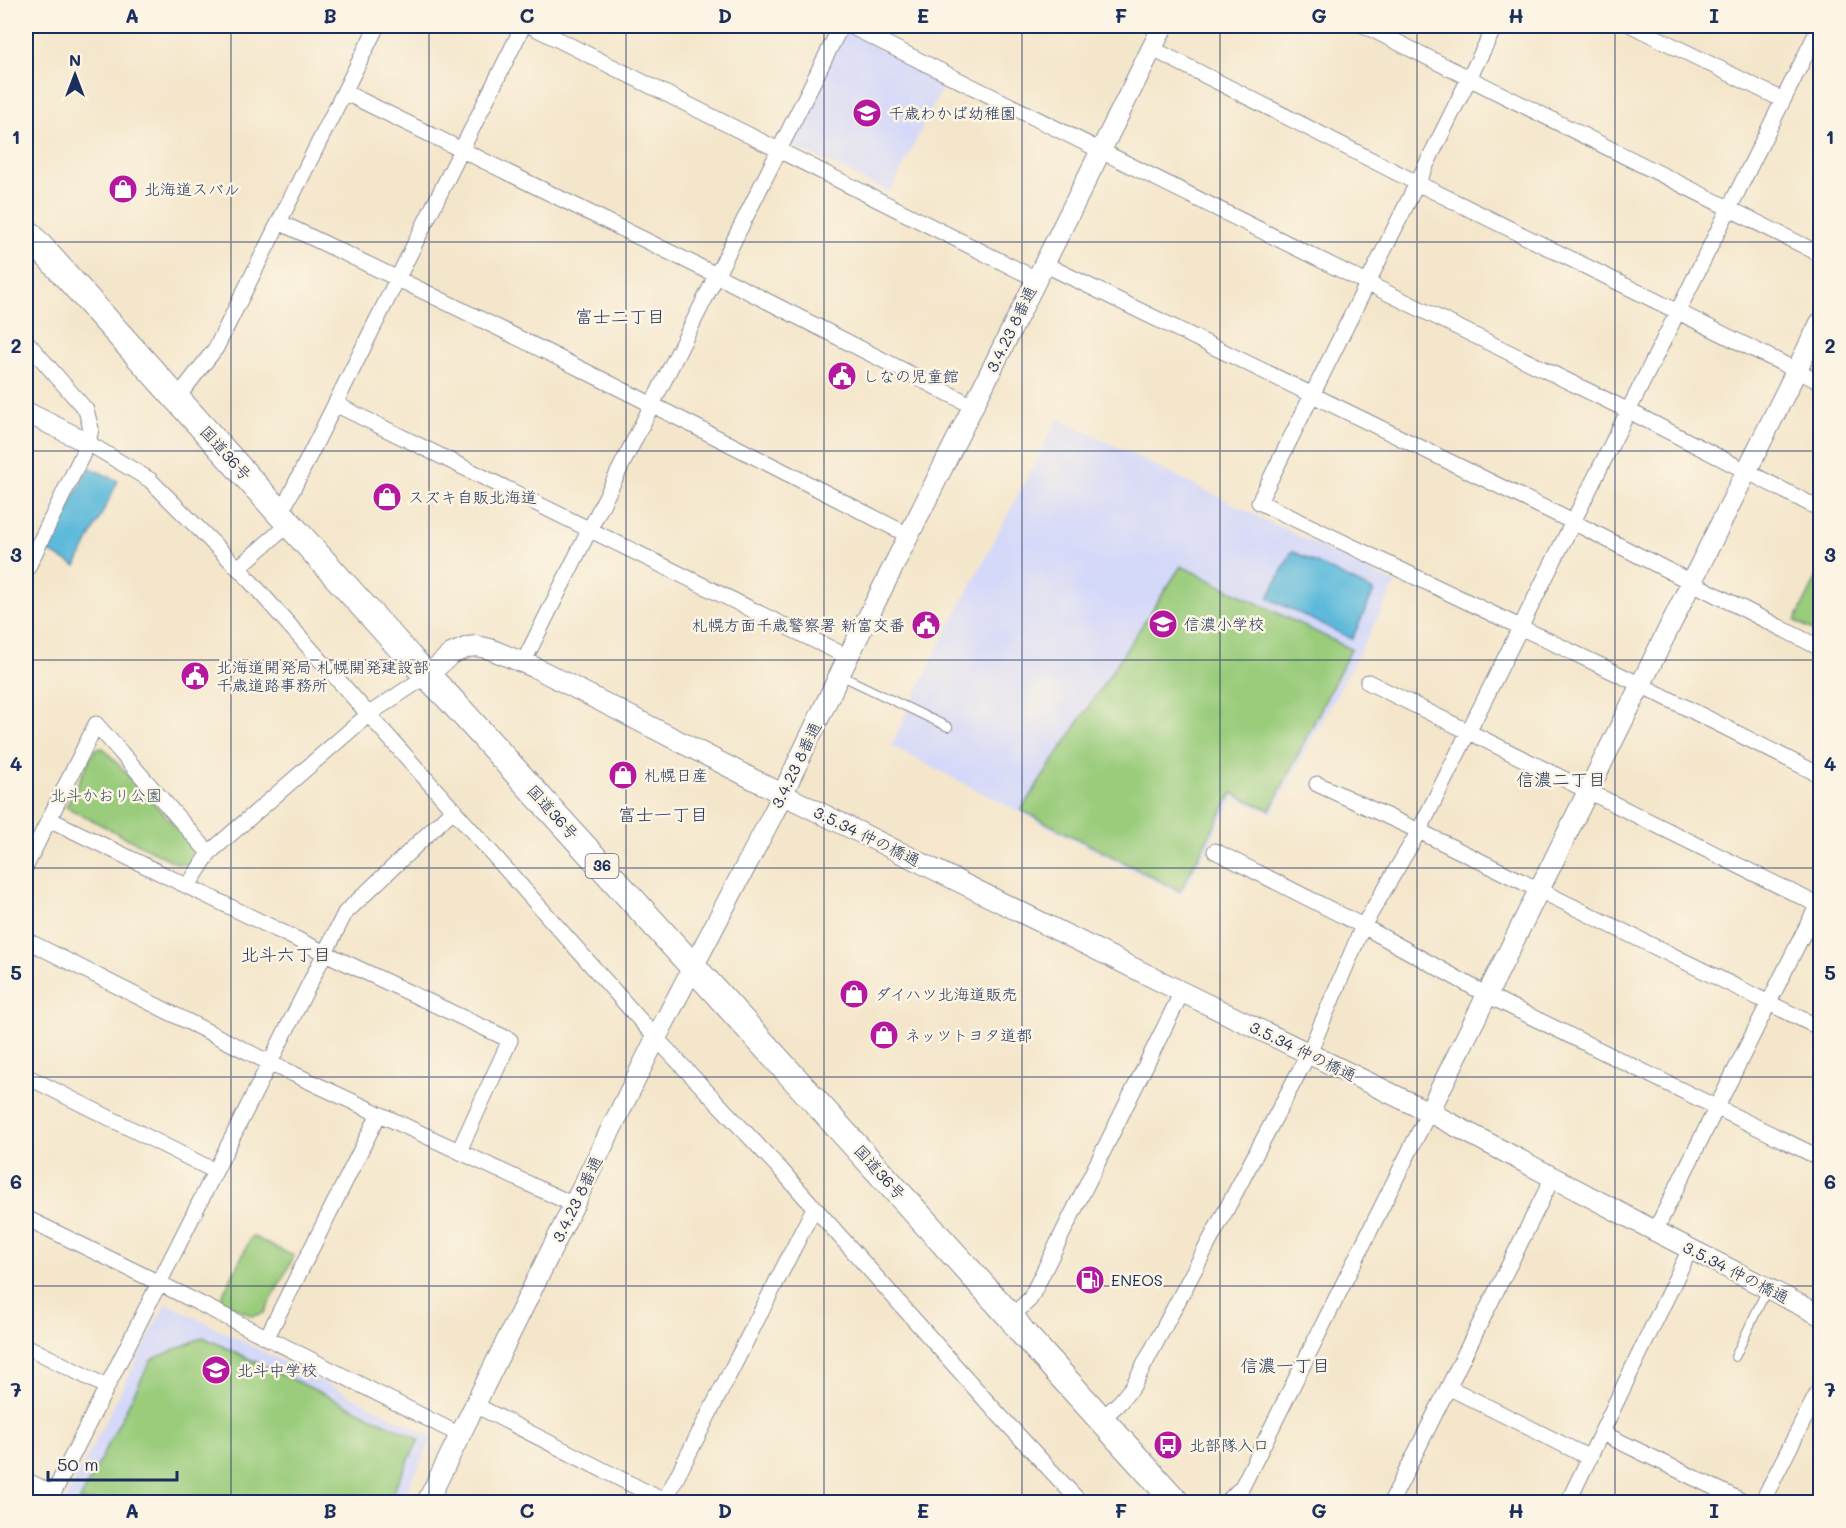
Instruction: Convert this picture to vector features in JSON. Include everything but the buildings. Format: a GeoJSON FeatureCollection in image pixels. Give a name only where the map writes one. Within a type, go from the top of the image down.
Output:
{"type":"FeatureCollection","features":[{"type":"Feature","properties":{"kind":"highway","name":"国道36号"},"geometry":{"type":"LineString","coordinates":[[26,231],[409,657],[428,675],[1011,1317],[1176,1503]]}},
{"type":"Feature","properties":{"kind":"street"},"geometry":{"type":"LineString","coordinates":[[177,398],[216,348],[377,26]]}},
{"type":"Feature","properties":{"kind":"street"},"geometry":{"type":"LineString","coordinates":[[238,568],[285,518],[335,404],[523,26]]}},
{"type":"Feature","properties":{"kind":"street"},"geometry":{"type":"LineString","coordinates":[[531,26],[779,150],[1312,394],[1573,522],[1821,648]]}},
{"type":"Feature","properties":{"kind":"street"},"geometry":{"type":"LineString","coordinates":[[523,663],[841,26]]}},
{"type":"Feature","properties":{"kind":"street"},"geometry":{"type":"LineString","coordinates":[[850,26],[1629,411],[1821,509]]}},
{"type":"Feature","properties":{"kind":"street","name":"3.4.23 8番通"},"geometry":{"type":"LineString","coordinates":[[427,1503],[657,1038],[782,794],[908,535],[1162,26]]}},
{"type":"Feature","properties":{"kind":"street"},"geometry":{"type":"LineString","coordinates":[[1365,26],[1821,254]]}},
{"type":"Feature","properties":{"kind":"street"},"geometry":{"type":"LineString","coordinates":[[1495,26],[1259,502],[1641,685],[1821,775]]}},
{"type":"Feature","properties":{"kind":"street"},"geometry":{"type":"LineString","coordinates":[[1632,26],[1783,100]]}},
{"type":"Feature","properties":{"kind":"street"},"geometry":{"type":"LineString","coordinates":[[1102,1419],[1133,1386],[1309,1053],[1363,926],[1419,831],[1820,26]]}},
{"type":"Feature","properties":{"kind":"street"},"geometry":{"type":"LineString","coordinates":[[1151,48],[1417,183],[1821,382]]}},
{"type":"Feature","properties":{"kind":"street"},"geometry":{"type":"LineString","coordinates":[[344,92],[717,275],[973,406]]}},
{"type":"Feature","properties":{"kind":"street"},"geometry":{"type":"LineString","coordinates":[[279,222],[652,404],[908,535]]}},
{"type":"Feature","properties":{"kind":"street"},"geometry":{"type":"LineString","coordinates":[[1227,1503],[1242,1487],[1821,323]]}},
{"type":"Feature","properties":{"kind":"street"},"geometry":{"type":"LineString","coordinates":[[26,341],[86,410],[91,429],[88,443],[26,572]]}},
{"type":"Feature","properties":{"kind":"street"},"geometry":{"type":"LineString","coordinates":[[335,404],[848,657]]}},
{"type":"Feature","properties":{"kind":"street"},"geometry":{"type":"LineString","coordinates":[[26,412],[88,443],[150,480],[238,568],[657,1038],[1080,1503]]}},
{"type":"Feature","properties":{"kind":"street","name":"3.5.34 仲の橋通"},"geometry":{"type":"LineString","coordinates":[[428,675],[452,654],[468,647],[477,646],[523,663],[782,794],[1429,1112],[1821,1315]]}},
{"type":"Feature","properties":{"kind":"street"},"geometry":{"type":"LineString","coordinates":[[188,886],[209,853],[369,714],[428,675]]}},
{"type":"Feature","properties":{"kind":"street"},"geometry":{"type":"LineString","coordinates":[[1368,682],[1820,904],[1655,1231]]}},
{"type":"Feature","properties":{"kind":"street"},"geometry":{"type":"LineString","coordinates":[[26,866],[96,724],[209,853]]}},
{"type":"Feature","properties":{"kind":"street"},"geometry":{"type":"LineString","coordinates":[[1317,784],[1419,831],[1821,1028]]}},
{"type":"Feature","properties":{"kind":"street"},"geometry":{"type":"LineString","coordinates":[[26,1480],[51,1498],[345,913],[454,809]]}},
{"type":"Feature","properties":{"kind":"street"},"geometry":{"type":"LineString","coordinates":[[49,819],[510,1040],[459,1151]]}},
{"type":"Feature","properties":{"kind":"street"},"geometry":{"type":"LineString","coordinates":[[1215,851],[1363,926],[1487,995],[1821,1158]]}},
{"type":"Feature","properties":{"kind":"street"},"geometry":{"type":"LineString","coordinates":[[26,940],[270,1063],[574,1205]]}},
{"type":"Feature","properties":{"kind":"street"},"geometry":{"type":"LineString","coordinates":[[1011,1317],[1030,1299],[1182,992]]}},
{"type":"Feature","properties":{"kind":"street"},"geometry":{"type":"LineString","coordinates":[[26,1076],[215,1171]]}},
{"type":"Feature","properties":{"kind":"street"},"geometry":{"type":"LineString","coordinates":[[267,1337],[379,1114]]}},
{"type":"Feature","properties":{"kind":"street"},"geometry":{"type":"LineString","coordinates":[[1391,1503],[1553,1177]]}},
{"type":"Feature","properties":{"kind":"street"},"geometry":{"type":"LineString","coordinates":[[475,1405],[665,1502],[814,1208]]}},
{"type":"Feature","properties":{"kind":"street"},"geometry":{"type":"LineString","coordinates":[[26,1218],[267,1337],[460,1436]]}},
{"type":"Feature","properties":{"kind":"street"},"geometry":{"type":"LineString","coordinates":[[1568,1503],[1690,1249]]}},
{"type":"Feature","properties":{"kind":"street"},"geometry":{"type":"LineString","coordinates":[[26,1346],[107,1387]]}},
{"type":"Feature","properties":{"kind":"street"},"geometry":{"type":"LineString","coordinates":[[1448,1387],[1590,1458]]}},
{"type":"Feature","properties":{"kind":"street"},"geometry":{"type":"LineString","coordinates":[[1762,1503],[1821,1388]]}},
{"type":"Feature","properties":{"kind":"street"},"geometry":{"type":"LineString","coordinates":[[1602,1433],[1744,1503]]}},
{"type":"Feature","properties":{"kind":"lane"},"geometry":{"type":"LineString","coordinates":[[839,675],[948,727]]}},
{"type":"Feature","properties":{"kind":"lane"},"geometry":{"type":"LineString","coordinates":[[1735,1357],[1768,1288]]}},
{"type":"Feature","properties":{"kind":"shaded area","name":"千歳わかば幼稚園"},"geometry":{"type":"Polygon","coordinates":[[[844,31],[945,82],[890,193],[788,143],[844,31]]]}},
{"type":"Feature","properties":{"kind":"shaded area","name":"信濃小学校"},"geometry":{"type":"Polygon","coordinates":[[[1058,418],[1396,584],[1272,814],[1234,798],[1181,895],[891,746],[930,664],[1058,418]]]}},
{"type":"Feature","properties":{"kind":"shaded area","name":"北斗中学校"},"geometry":{"type":"Polygon","coordinates":[[[166,1303],[433,1437],[401,1502],[64,1502],[166,1303]]]}},
{"type":"Feature","properties":{"kind":"green space"},"geometry":{"type":"Polygon","coordinates":[[[1181,566],[1351,649],[1270,810],[1232,793],[1180,891],[1021,810],[1181,566]]]}},
{"type":"Feature","properties":{"kind":"green space"},"geometry":{"type":"Polygon","coordinates":[[[1820,571],[1820,634],[1795,621],[1820,571]]]}},
{"type":"Feature","properties":{"kind":"green space","name":"北斗かおり公園"},"geometry":{"type":"Polygon","coordinates":[[[103,748],[197,850],[195,859],[190,864],[178,864],[66,807],[95,749],[103,748]]]}},
{"type":"Feature","properties":{"kind":"green space"},"geometry":{"type":"Polygon","coordinates":[[[252,1236],[294,1256],[264,1313],[252,1316],[220,1300],[252,1236]]]}},
{"type":"Feature","properties":{"kind":"green space","name":"北斗中学校"},"geometry":{"type":"Polygon","coordinates":[[[203,1337],[419,1439],[388,1502],[79,1502],[151,1360],[203,1337]]]}},
{"type":"Feature","properties":{"kind":"water"},"geometry":{"type":"Polygon","coordinates":[[[89,467],[118,481],[76,566],[47,551],[89,467]]]}},
{"type":"Feature","properties":{"kind":"water"},"geometry":{"type":"Polygon","coordinates":[[[1292,551],[1374,591],[1352,639],[1268,598],[1292,551]]]}},
{"type":"Feature","properties":{"kind":"place","name":"千歳わかば幼稚園"},"geometry":{"type":"Point","coordinates":[867,113]}},
{"type":"Feature","properties":{"kind":"place","name":"北海道スバル"},"geometry":{"type":"Point","coordinates":[123,189]}},
{"type":"Feature","properties":{"kind":"place","name":"しなの児童館"},"geometry":{"type":"Point","coordinates":[842,376]}},
{"type":"Feature","properties":{"kind":"place","name":"スズキ自販北海道"},"geometry":{"type":"Point","coordinates":[387,497]}},
{"type":"Feature","properties":{"kind":"place","name":"信濃小学校"},"geometry":{"type":"Point","coordinates":[1163,624]}},
{"type":"Feature","properties":{"kind":"place","name":"札幌方面千歳警察署 新富交番"},"geometry":{"type":"Point","coordinates":[926,625]}},
{"type":"Feature","properties":{"kind":"place","name":"北海道開発局 札幌開発建設部 千歳道路事務所"},"geometry":{"type":"Point","coordinates":[195,676]}},
{"type":"Feature","properties":{"kind":"place","name":"札幌日産"},"geometry":{"type":"Point","coordinates":[623,775]}},
{"type":"Feature","properties":{"kind":"place","name":"ダイハツ北海道販売"},"geometry":{"type":"Point","coordinates":[854,994]}},
{"type":"Feature","properties":{"kind":"place","name":"ネッツトヨタ道都"},"geometry":{"type":"Point","coordinates":[884,1035]}},
{"type":"Feature","properties":{"kind":"place","name":"ENEOS"},"geometry":{"type":"Point","coordinates":[1090,1280]}},
{"type":"Feature","properties":{"kind":"place","name":"北斗中学校"},"geometry":{"type":"Point","coordinates":[216,1370]}},
{"type":"Feature","properties":{"kind":"place","name":"北部隊入口"},"geometry":{"type":"Point","coordinates":[1168,1445]}},
{"type":"Feature","properties":{"kind":"district","name":"富士二丁目"},"geometry":{"type":"Point","coordinates":[620,317]}},
{"type":"Feature","properties":{"kind":"district","name":"信濃二丁目"},"geometry":{"type":"Point","coordinates":[1561,780]}},
{"type":"Feature","properties":{"kind":"district","name":"富士一丁目"},"geometry":{"type":"Point","coordinates":[663,815]}},
{"type":"Feature","properties":{"kind":"district","name":"北斗六丁目"},"geometry":{"type":"Point","coordinates":[286,955]}},
{"type":"Feature","properties":{"kind":"district","name":"信濃一丁目"},"geometry":{"type":"Point","coordinates":[1285,1366]}}]}
